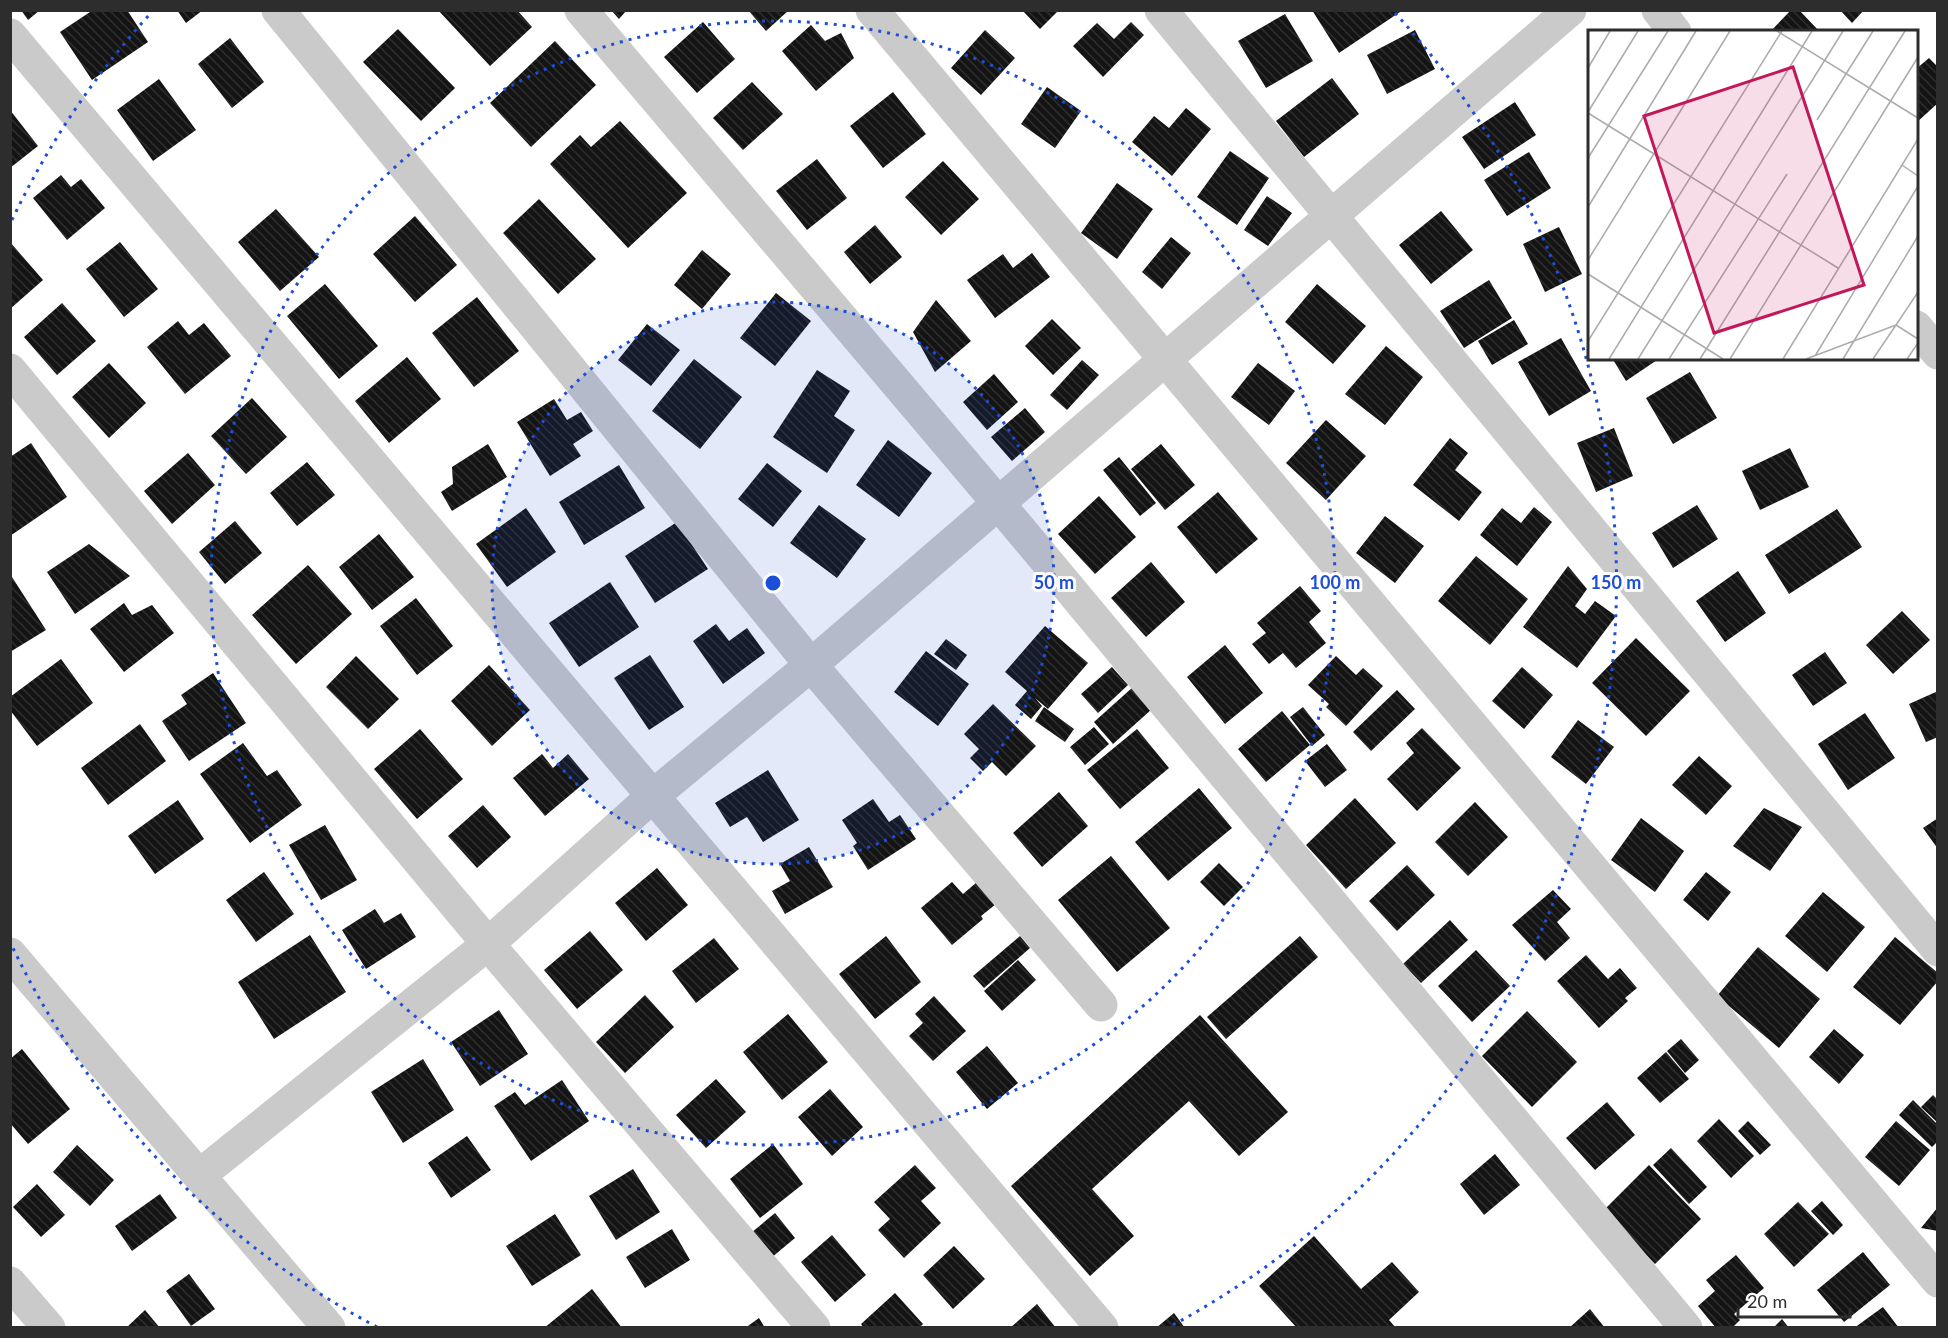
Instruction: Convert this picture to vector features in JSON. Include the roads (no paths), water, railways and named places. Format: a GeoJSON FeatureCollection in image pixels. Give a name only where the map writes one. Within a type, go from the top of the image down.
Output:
{"type":"FeatureCollection","features":[{"type":"Feature","properties":{"kind":"street"},"geometry":{"type":"LineString","coordinates":[[278,10],[812,665],[1101,1005]]}},
{"type":"Feature","properties":{"kind":"street"},"geometry":{"type":"LineString","coordinates":[[581,10],[998,503],[1686,1328]]}},
{"type":"Feature","properties":{"kind":"street"},"geometry":{"type":"LineString","coordinates":[[872,10],[1938,1281]]}},
{"type":"Feature","properties":{"kind":"street"},"geometry":{"type":"LineString","coordinates":[[1161,10],[1332,214],[1938,950]]}},
{"type":"Feature","properties":{"kind":"street"},"geometry":{"type":"LineString","coordinates":[[200,1175],[488,944],[654,795],[812,665],[1570,10]]}},
{"type":"Feature","properties":{"kind":"street"},"geometry":{"type":"LineString","coordinates":[[1658,10],[1673,30]]}},
{"type":"Feature","properties":{"kind":"street"},"geometry":{"type":"LineString","coordinates":[[10,35],[1102,1328]]}},
{"type":"Feature","properties":{"kind":"street"},"geometry":{"type":"LineString","coordinates":[[1918,328],[1938,352]]}},
{"type":"Feature","properties":{"kind":"street"},"geometry":{"type":"LineString","coordinates":[[10,370],[488,944],[814,1328]]}},
{"type":"Feature","properties":{"kind":"street"},"geometry":{"type":"LineString","coordinates":[[10,954],[329,1328]]}},
{"type":"Feature","properties":{"kind":"street"},"geometry":{"type":"LineString","coordinates":[[10,1283],[49,1328]]}}]}
